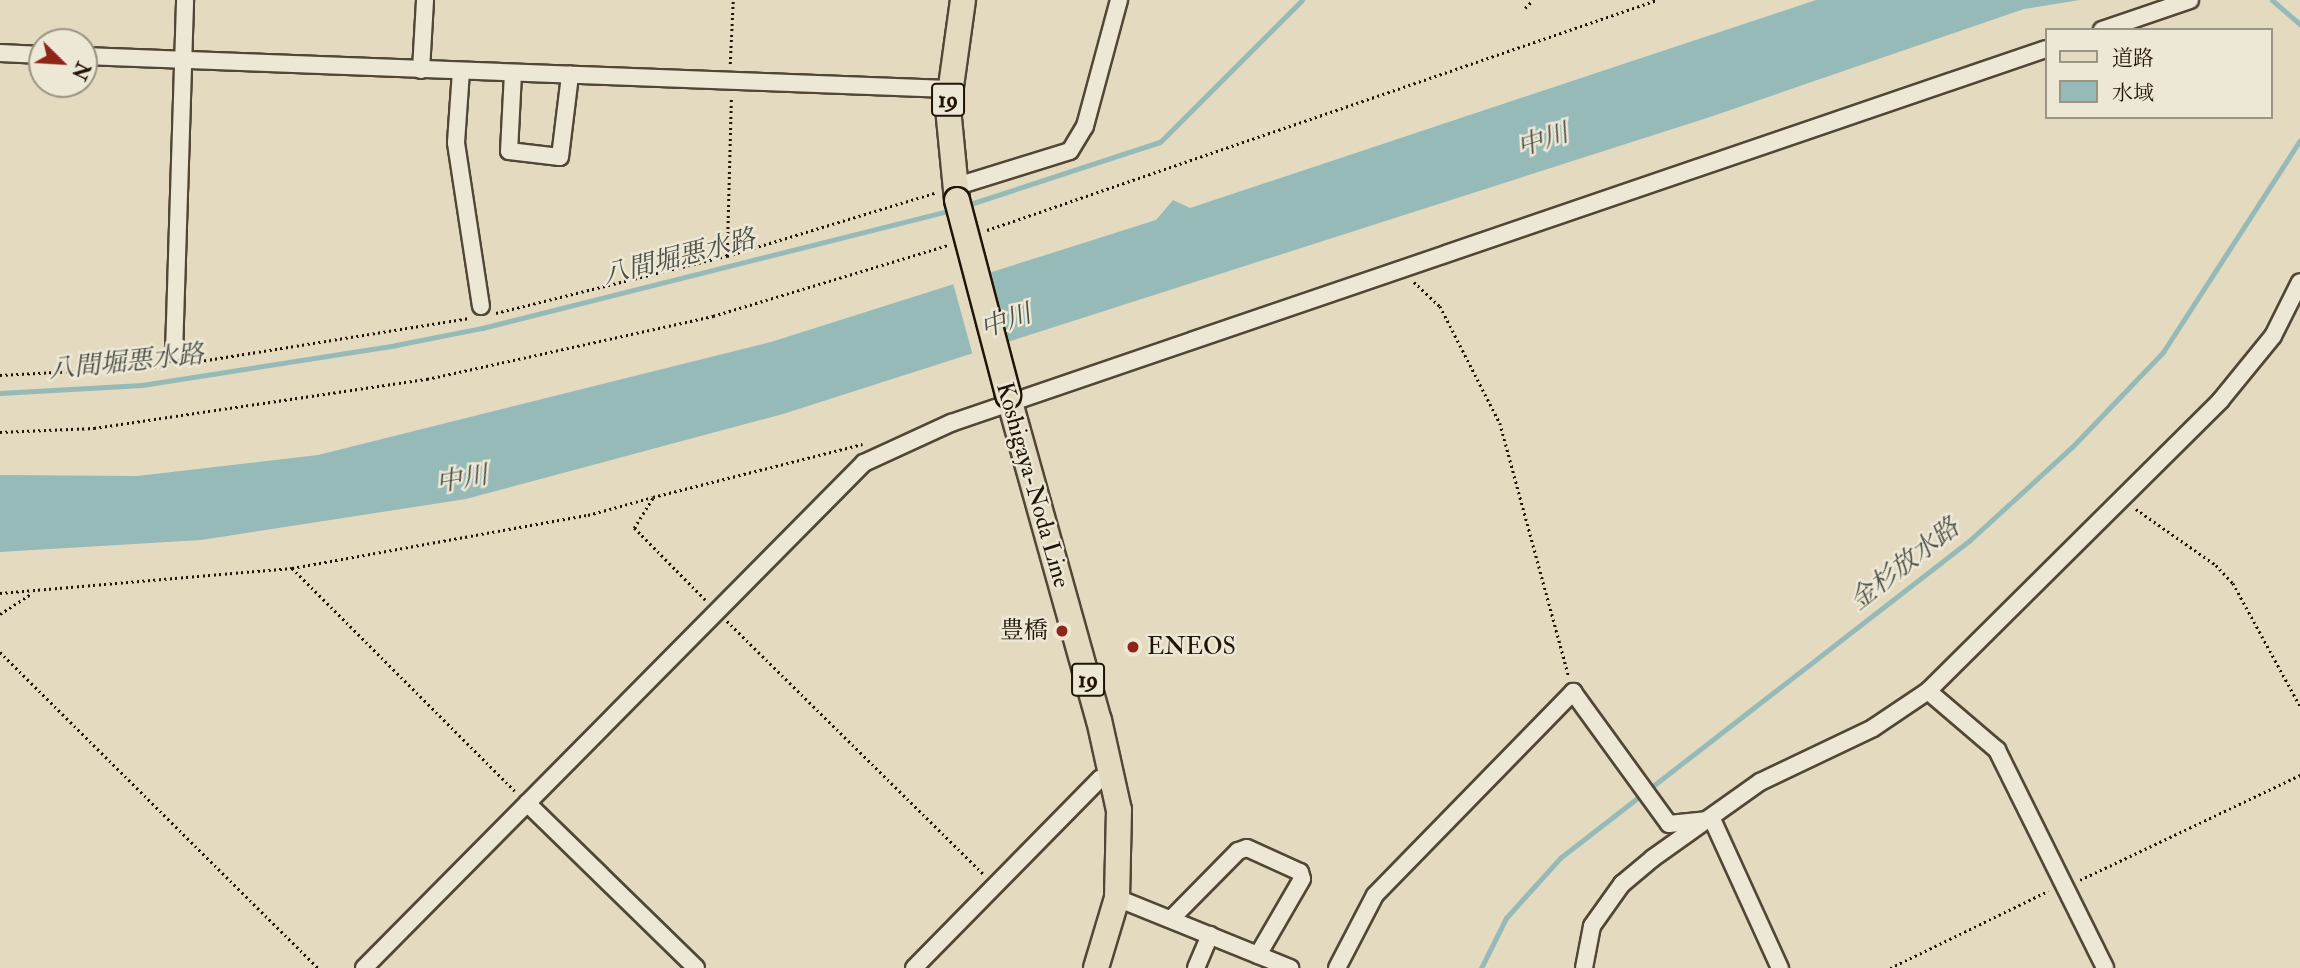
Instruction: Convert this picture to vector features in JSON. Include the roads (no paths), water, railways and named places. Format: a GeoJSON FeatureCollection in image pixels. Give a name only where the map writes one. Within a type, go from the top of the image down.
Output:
{"type":"FeatureCollection","features":[{"type":"Feature","properties":{"kind":"main road","name":"Koshigaya-Noda Line"},"geometry":{"type":"LineString","coordinates":[[963,0],[948,89],[956,193],[1009,400],[1112,775],[1121,834],[1117,898],[1103,966]]}},
{"type":"Feature","properties":{"kind":"street"},"geometry":{"type":"LineString","coordinates":[[174,353],[185,0]]}},
{"type":"Feature","properties":{"kind":"street"},"geometry":{"type":"LineString","coordinates":[[421,69],[425,0]]}},
{"type":"Feature","properties":{"kind":"street"},"geometry":{"type":"LineString","coordinates":[[956,193],[1070,151],[1085,126],[1119,0]]}},
{"type":"Feature","properties":{"kind":"street"},"geometry":{"type":"LineString","coordinates":[[2108,28],[2190,0]]}},
{"type":"Feature","properties":{"kind":"street"},"geometry":{"type":"LineString","coordinates":[[364,968],[719,613],[864,463],[1009,400],[2044,50]]}},
{"type":"Feature","properties":{"kind":"street"},"geometry":{"type":"LineString","coordinates":[[0,53],[28,54]]}},
{"type":"Feature","properties":{"kind":"street"},"geometry":{"type":"LineString","coordinates":[[98,57],[948,89]]}},
{"type":"Feature","properties":{"kind":"street"},"geometry":{"type":"LineString","coordinates":[[461,71],[456,143],[481,306]]}},
{"type":"Feature","properties":{"kind":"street"},"geometry":{"type":"LineString","coordinates":[[513,73],[509,151],[560,157],[570,75]]}},
{"type":"Feature","properties":{"kind":"street"},"geometry":{"type":"LineString","coordinates":[[1584,968],[1592,926],[1622,884],[1760,782],[1873,727],[1928,691],[2220,401],[2273,336],[2300,282]]}},
{"type":"Feature","properties":{"kind":"street"},"geometry":{"type":"LineString","coordinates":[[1928,691],[1997,750],[2105,968]]}},
{"type":"Feature","properties":{"kind":"street"},"geometry":{"type":"LineString","coordinates":[[1337,968],[1376,895],[1573,692],[1669,824],[1712,819]]}},
{"type":"Feature","properties":{"kind":"street"},"geometry":{"type":"LineString","coordinates":[[914,968],[998,887],[1100,779],[1112,775]]}},
{"type":"Feature","properties":{"kind":"street"},"geometry":{"type":"LineString","coordinates":[[527,803],[696,968]]}},
{"type":"Feature","properties":{"kind":"street"},"geometry":{"type":"LineString","coordinates":[[1712,819],[1780,968]]}},
{"type":"Feature","properties":{"kind":"street"},"geometry":{"type":"LineString","coordinates":[[1171,919],[1238,851],[1247,848],[1300,872],[1302,879],[1258,955]]}},
{"type":"Feature","properties":{"kind":"street"},"geometry":{"type":"LineString","coordinates":[[1117,898],[1290,968]]}},
{"type":"Feature","properties":{"kind":"street"},"geometry":{"type":"LineString","coordinates":[[1196,968],[1210,935]]}},
{"type":"Feature","properties":{"kind":"water","name":"中川"},"geometry":{"type":"Polygon","coordinates":[[[1816,0],[2080,0],[2024,9],[1707,118],[783,414],[466,499],[201,540],[0,552],[0,475],[137,476],[318,455],[771,342],[1156,220],[1173,200],[1190,208],[1816,0]]]}},
{"type":"Feature","properties":{"kind":"waterway","name":"八間堀悪水路"},"geometry":{"type":"LineString","coordinates":[[964,206],[1160,142],[1302,0]]}},
{"type":"Feature","properties":{"kind":"waterway","name":"金杉放水路"},"geometry":{"type":"LineString","coordinates":[[2272,0],[2300,24]]}},
{"type":"Feature","properties":{"kind":"waterway","name":"金杉放水路"},"geometry":{"type":"LineString","coordinates":[[1481,968],[1506,918],[1560,858],[1970,540],[2072,447],[2163,352],[2300,140]]}},
{"type":"Feature","properties":{"kind":"waterway","name":"八間堀悪水路"},"geometry":{"type":"LineString","coordinates":[[0,393],[142,385],[396,345],[482,328],[951,210]]}},
{"type":"Feature","properties":{"kind":"place","name":"豊橋"},"geometry":{"type":"Point","coordinates":[1062,631]}},
{"type":"Feature","properties":{"kind":"place","name":"ENEOS"},"geometry":{"type":"Point","coordinates":[1133,647]}}]}
